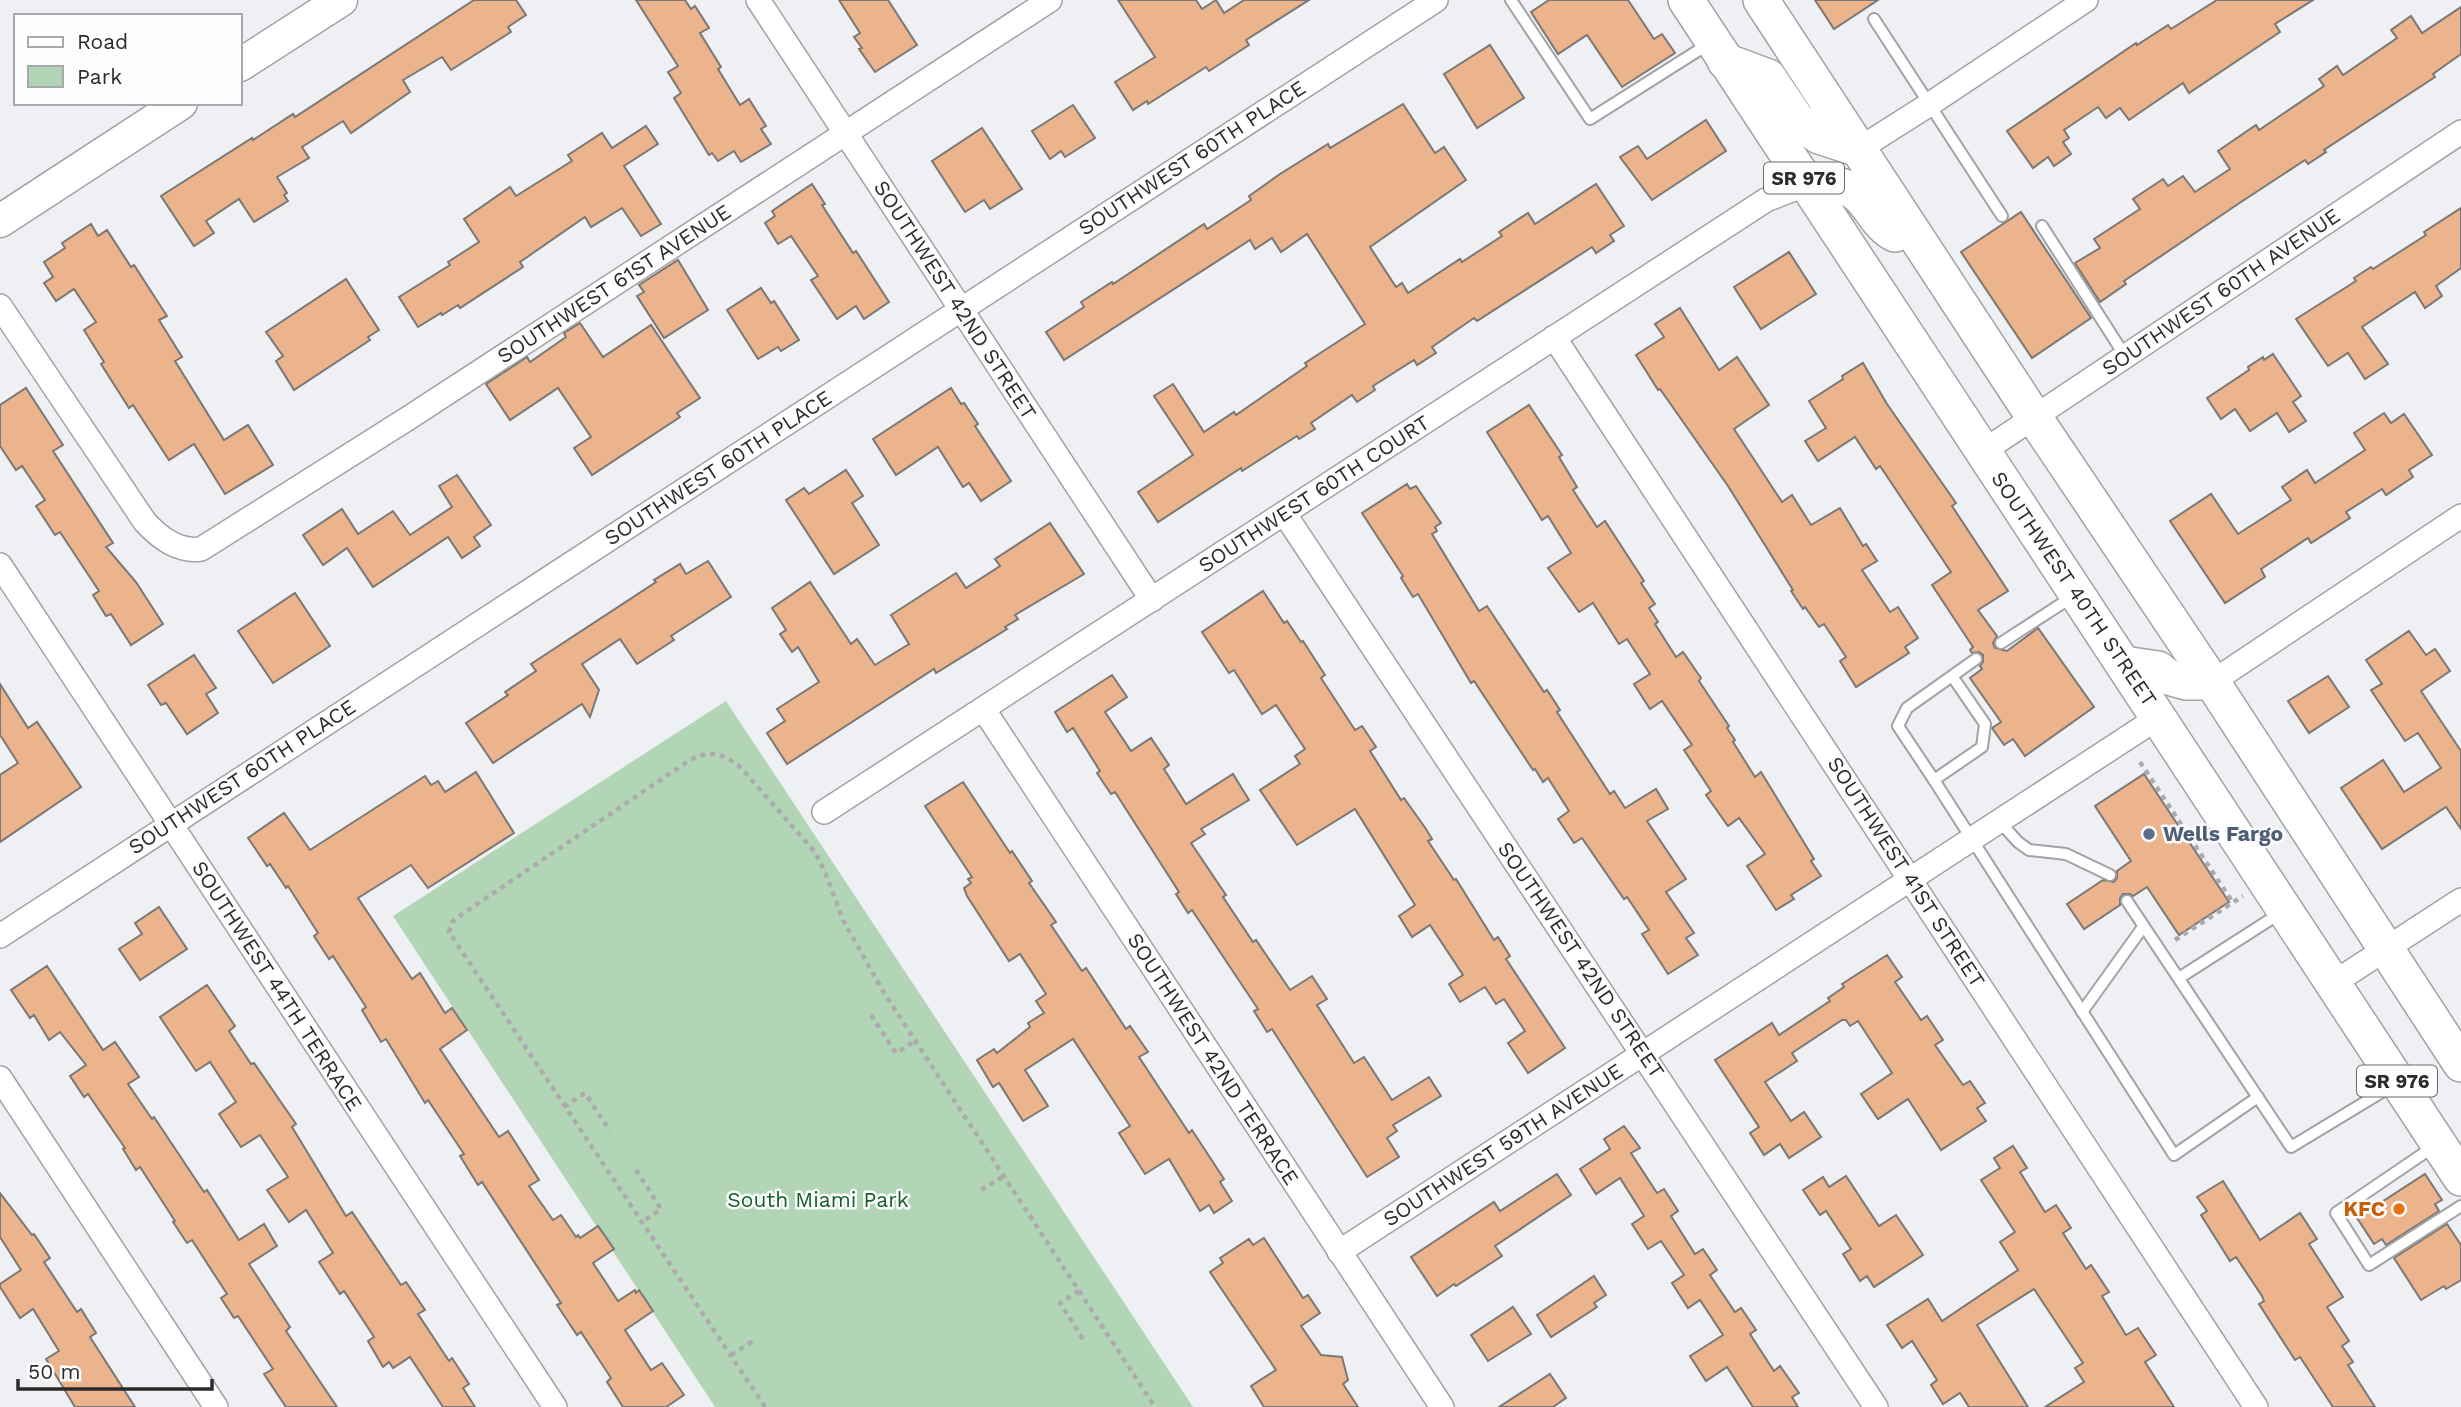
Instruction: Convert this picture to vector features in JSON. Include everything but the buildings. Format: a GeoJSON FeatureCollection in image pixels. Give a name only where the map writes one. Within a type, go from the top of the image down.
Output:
{"type":"FeatureCollection","features":[{"type":"Feature","properties":{"kind":"main road","name":"SOUTHWEST 40TH STREET"},"geometry":{"type":"LineString","coordinates":[[1686,0],[2461,1178]]}},
{"type":"Feature","properties":{"kind":"main road","name":"SR 976"},"geometry":{"type":"LineString","coordinates":[[1761,0],[2461,1064]]}},
{"type":"Feature","properties":{"kind":"main road"},"geometry":{"type":"LineString","coordinates":[[1719,51],[1768,77],[1797,120],[1819,136],[1859,149]]}},
{"type":"Feature","properties":{"kind":"main road"},"geometry":{"type":"LineString","coordinates":[[1807,184],[1846,187],[1863,200],[1885,229],[1924,246]]}},
{"type":"Feature","properties":{"kind":"main road"},"geometry":{"type":"LineString","coordinates":[[2124,664],[2158,668],[2168,677],[2186,682],[2212,682]]}},
{"type":"Feature","properties":{"kind":"street"},"geometry":{"type":"LineString","coordinates":[[242,64],[341,0]]}},
{"type":"Feature","properties":{"kind":"street","name":"SOUTHWEST 42ND STREET"},"geometry":{"type":"LineString","coordinates":[[758,0],[1152,600]]}},
{"type":"Feature","properties":{"kind":"street","name":"SOUTHWEST 61ST AVENUE"},"geometry":{"type":"LineString","coordinates":[[0,306],[135,510],[153,531],[173,544],[193,550],[201,549],[1050,0]]}},
{"type":"Feature","properties":{"kind":"street","name":"SOUTHWEST 60TH PLACE"},"geometry":{"type":"LineString","coordinates":[[0,936],[1436,0]]}},
{"type":"Feature","properties":{"kind":"street"},"geometry":{"type":"LineString","coordinates":[[1859,149],[2086,0]]}},
{"type":"Feature","properties":{"kind":"street"},"geometry":{"type":"LineString","coordinates":[[0,220],[178,105]]}},
{"type":"Feature","properties":{"kind":"street","name":"SOUTHWEST 60TH AVENUE"},"geometry":{"type":"LineString","coordinates":[[1982,452],[2461,132]]}},
{"type":"Feature","properties":{"kind":"street","name":"SOUTHWEST 60TH COURT"},"geometry":{"type":"LineString","coordinates":[[824,812],[1766,200],[1807,184]]}},
{"type":"Feature","properties":{"kind":"street","name":"SOUTHWEST 41ST STREET"},"geometry":{"type":"LineString","coordinates":[[1554,337],[2256,1407]]}},
{"type":"Feature","properties":{"kind":"street","name":"SOUTHWEST 42ND STREET"},"geometry":{"type":"LineString","coordinates":[[1284,513],[1876,1407]]}},
{"type":"Feature","properties":{"kind":"street"},"geometry":{"type":"LineString","coordinates":[[2212,682],[2461,516]]}},
{"type":"Feature","properties":{"kind":"street","name":"SOUTHWEST 44TH TERRACE"},"geometry":{"type":"LineString","coordinates":[[0,565],[555,1407]]}},
{"type":"Feature","properties":{"kind":"street","name":"SOUTHWEST 42ND TERRACE"},"geometry":{"type":"LineString","coordinates":[[984,710],[1442,1407]]}},
{"type":"Feature","properties":{"kind":"street","name":"SOUTHWEST 59TH AVENUE"},"geometry":{"type":"LineString","coordinates":[[1339,1252],[2159,717]]}},
{"type":"Feature","properties":{"kind":"street"},"geometry":{"type":"LineString","coordinates":[[2332,984],[2461,900]]}},
{"type":"Feature","properties":{"kind":"street"},"geometry":{"type":"LineString","coordinates":[[0,1078],[216,1407]]}},
{"type":"Feature","properties":{"kind":"lane"},"geometry":{"type":"LineString","coordinates":[[1511,0],[1590,119],[1719,51]]}},
{"type":"Feature","properties":{"kind":"lane"},"geometry":{"type":"LineString","coordinates":[[1874,19],[2002,216]]}},
{"type":"Feature","properties":{"kind":"lane"},"geometry":{"type":"LineString","coordinates":[[2042,226],[2125,357]]}},
{"type":"Feature","properties":{"kind":"lane"},"geometry":{"type":"LineString","coordinates":[[2001,643],[2077,594]]}},
{"type":"Feature","properties":{"kind":"lane"},"geometry":{"type":"LineString","coordinates":[[1976,659],[1907,708],[1898,726],[1971,840],[2174,1155],[2258,1097]]}},
{"type":"Feature","properties":{"kind":"lane"},"geometry":{"type":"LineString","coordinates":[[1934,780],[1982,747],[1985,724],[1952,676]]}},
{"type":"Feature","properties":{"kind":"lane"},"geometry":{"type":"LineString","coordinates":[[1999,821],[2029,850],[2066,854],[2110,875]]}},
{"type":"Feature","properties":{"kind":"lane"},"geometry":{"type":"LineString","coordinates":[[2127,901],[2291,1147],[2398,1083]]}},
{"type":"Feature","properties":{"kind":"lane"},"geometry":{"type":"LineString","coordinates":[[2179,978],[2284,910]]}},
{"type":"Feature","properties":{"kind":"lane"},"geometry":{"type":"LineString","coordinates":[[2082,1012],[2143,927]]}},
{"type":"Feature","properties":{"kind":"lane"},"geometry":{"type":"LineString","coordinates":[[2438,1143],[2336,1213],[2369,1265],[2461,1206]]}},
{"type":"Feature","properties":{"kind":"path"},"geometry":{"type":"LineString","coordinates":[[765,1407],[449,932],[449,927],[461,915],[664,777],[707,753],[720,755],[734,762],[815,852],[856,945],[915,1041],[1155,1407]]}},
{"type":"Feature","properties":{"kind":"path"},"geometry":{"type":"LineString","coordinates":[[2140,762],[2233,902]]}},
{"type":"Feature","properties":{"kind":"path"},"geometry":{"type":"LineString","coordinates":[[2175,940],[2247,893]]}},
{"type":"Feature","properties":{"kind":"path"},"geometry":{"type":"LineString","coordinates":[[871,1015],[896,1053],[915,1041]]}},
{"type":"Feature","properties":{"kind":"path"},"geometry":{"type":"LineString","coordinates":[[564,1107],[585,1093],[610,1132]]}},
{"type":"Feature","properties":{"kind":"path"},"geometry":{"type":"LineString","coordinates":[[636,1170],[661,1209],[642,1222]]}},
{"type":"Feature","properties":{"kind":"path"},"geometry":{"type":"LineString","coordinates":[[981,1191],[1004,1176]]}},
{"type":"Feature","properties":{"kind":"path"},"geometry":{"type":"LineString","coordinates":[[1079,1291],[1060,1303],[1084,1341]]}},
{"type":"Feature","properties":{"kind":"path"},"geometry":{"type":"LineString","coordinates":[[731,1355],[753,1341]]}},
{"type":"Feature","properties":{"kind":"green space","name":"South Miami Park"},"geometry":{"type":"Polygon","coordinates":[[[726,701],[1193,1407],[715,1407],[393,916],[726,701]]]}},
{"type":"Feature","properties":{"kind":"place","name":"Wells Fargo"},"geometry":{"type":"Point","coordinates":[2149,834]}},
{"type":"Feature","properties":{"kind":"place","name":"KFC"},"geometry":{"type":"Point","coordinates":[2399,1209]}}]}
